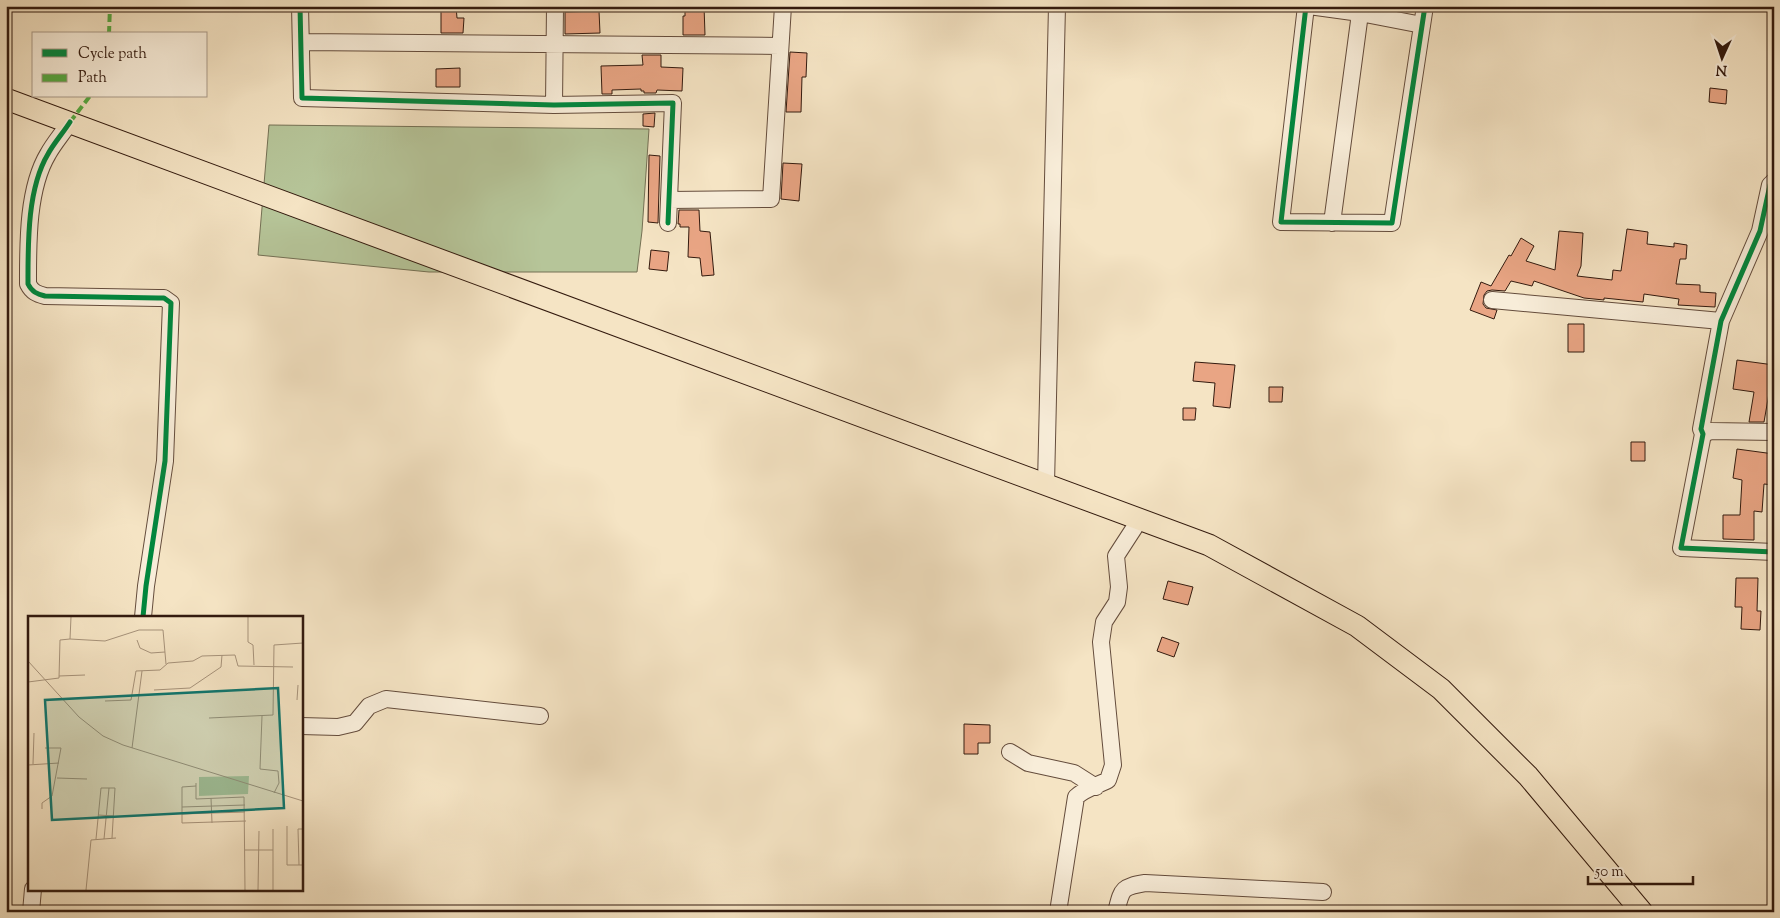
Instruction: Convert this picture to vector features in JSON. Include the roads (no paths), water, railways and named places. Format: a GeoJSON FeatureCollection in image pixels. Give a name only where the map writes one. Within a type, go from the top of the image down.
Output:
{"type":"FeatureCollection","features":[{"type":"Feature","properties":{"kind":"main road"},"geometry":{"type":"LineString","coordinates":[[6,99],[1208,545],[1357,626],[1441,689],[1528,776],[1642,912]]}},
{"type":"Feature","properties":{"kind":"street"},"geometry":{"type":"LineString","coordinates":[[300,6],[302,98],[554,104],[673,103],[668,224]]}},
{"type":"Feature","properties":{"kind":"street"},"geometry":{"type":"LineString","coordinates":[[554,6],[554,104]]}},
{"type":"Feature","properties":{"kind":"street"},"geometry":{"type":"LineString","coordinates":[[669,200],[771,199],[783,6]]}},
{"type":"Feature","properties":{"kind":"street"},"geometry":{"type":"LineString","coordinates":[[1046,484],[1057,6]]}},
{"type":"Feature","properties":{"kind":"street"},"geometry":{"type":"LineString","coordinates":[[1422,25],[1361,10],[1307,6],[1281,222],[1392,224],[1425,6]]}},
{"type":"Feature","properties":{"kind":"street"},"geometry":{"type":"LineString","coordinates":[[1332,223],[1361,10]]}},
{"type":"Feature","properties":{"kind":"street"},"geometry":{"type":"LineString","coordinates":[[301,42],[780,46]]}},
{"type":"Feature","properties":{"kind":"street"},"geometry":{"type":"LineString","coordinates":[[70,122],[46,156],[34,190],[28,230],[28,284],[37,294],[45,296],[164,298],[171,303],[165,461],[143,616]]}},
{"type":"Feature","properties":{"kind":"street"},"geometry":{"type":"LineString","coordinates":[[1774,182],[1770,185],[1760,231],[1721,321],[1701,430],[1703,434],[1681,548],[1774,552]]}},
{"type":"Feature","properties":{"kind":"street"},"geometry":{"type":"LineString","coordinates":[[1492,300],[1721,321]]}},
{"type":"Feature","properties":{"kind":"street"},"geometry":{"type":"LineString","coordinates":[[1703,434],[1711,431],[1774,432]]}},
{"type":"Feature","properties":{"kind":"street"},"geometry":{"type":"LineString","coordinates":[[1058,912],[1076,797],[1084,790],[1096,787],[1108,780],[1114,765],[1101,642],[1104,622],[1118,602],[1119,587],[1116,556],[1140,519]]}},
{"type":"Feature","properties":{"kind":"street"},"geometry":{"type":"LineString","coordinates":[[302,726],[338,727],[355,723],[368,706],[386,700],[540,716]]}},
{"type":"Feature","properties":{"kind":"street"},"geometry":{"type":"LineString","coordinates":[[1010,752],[1028,763],[1074,773],[1096,787]]}},
{"type":"Feature","properties":{"kind":"street"},"geometry":{"type":"LineString","coordinates":[[1116,912],[1121,894],[1128,886],[1145,883],[1323,892]]}},
{"type":"Feature","properties":{"kind":"street"},"geometry":{"type":"LineString","coordinates":[[31,912],[34,890]]}}]}
